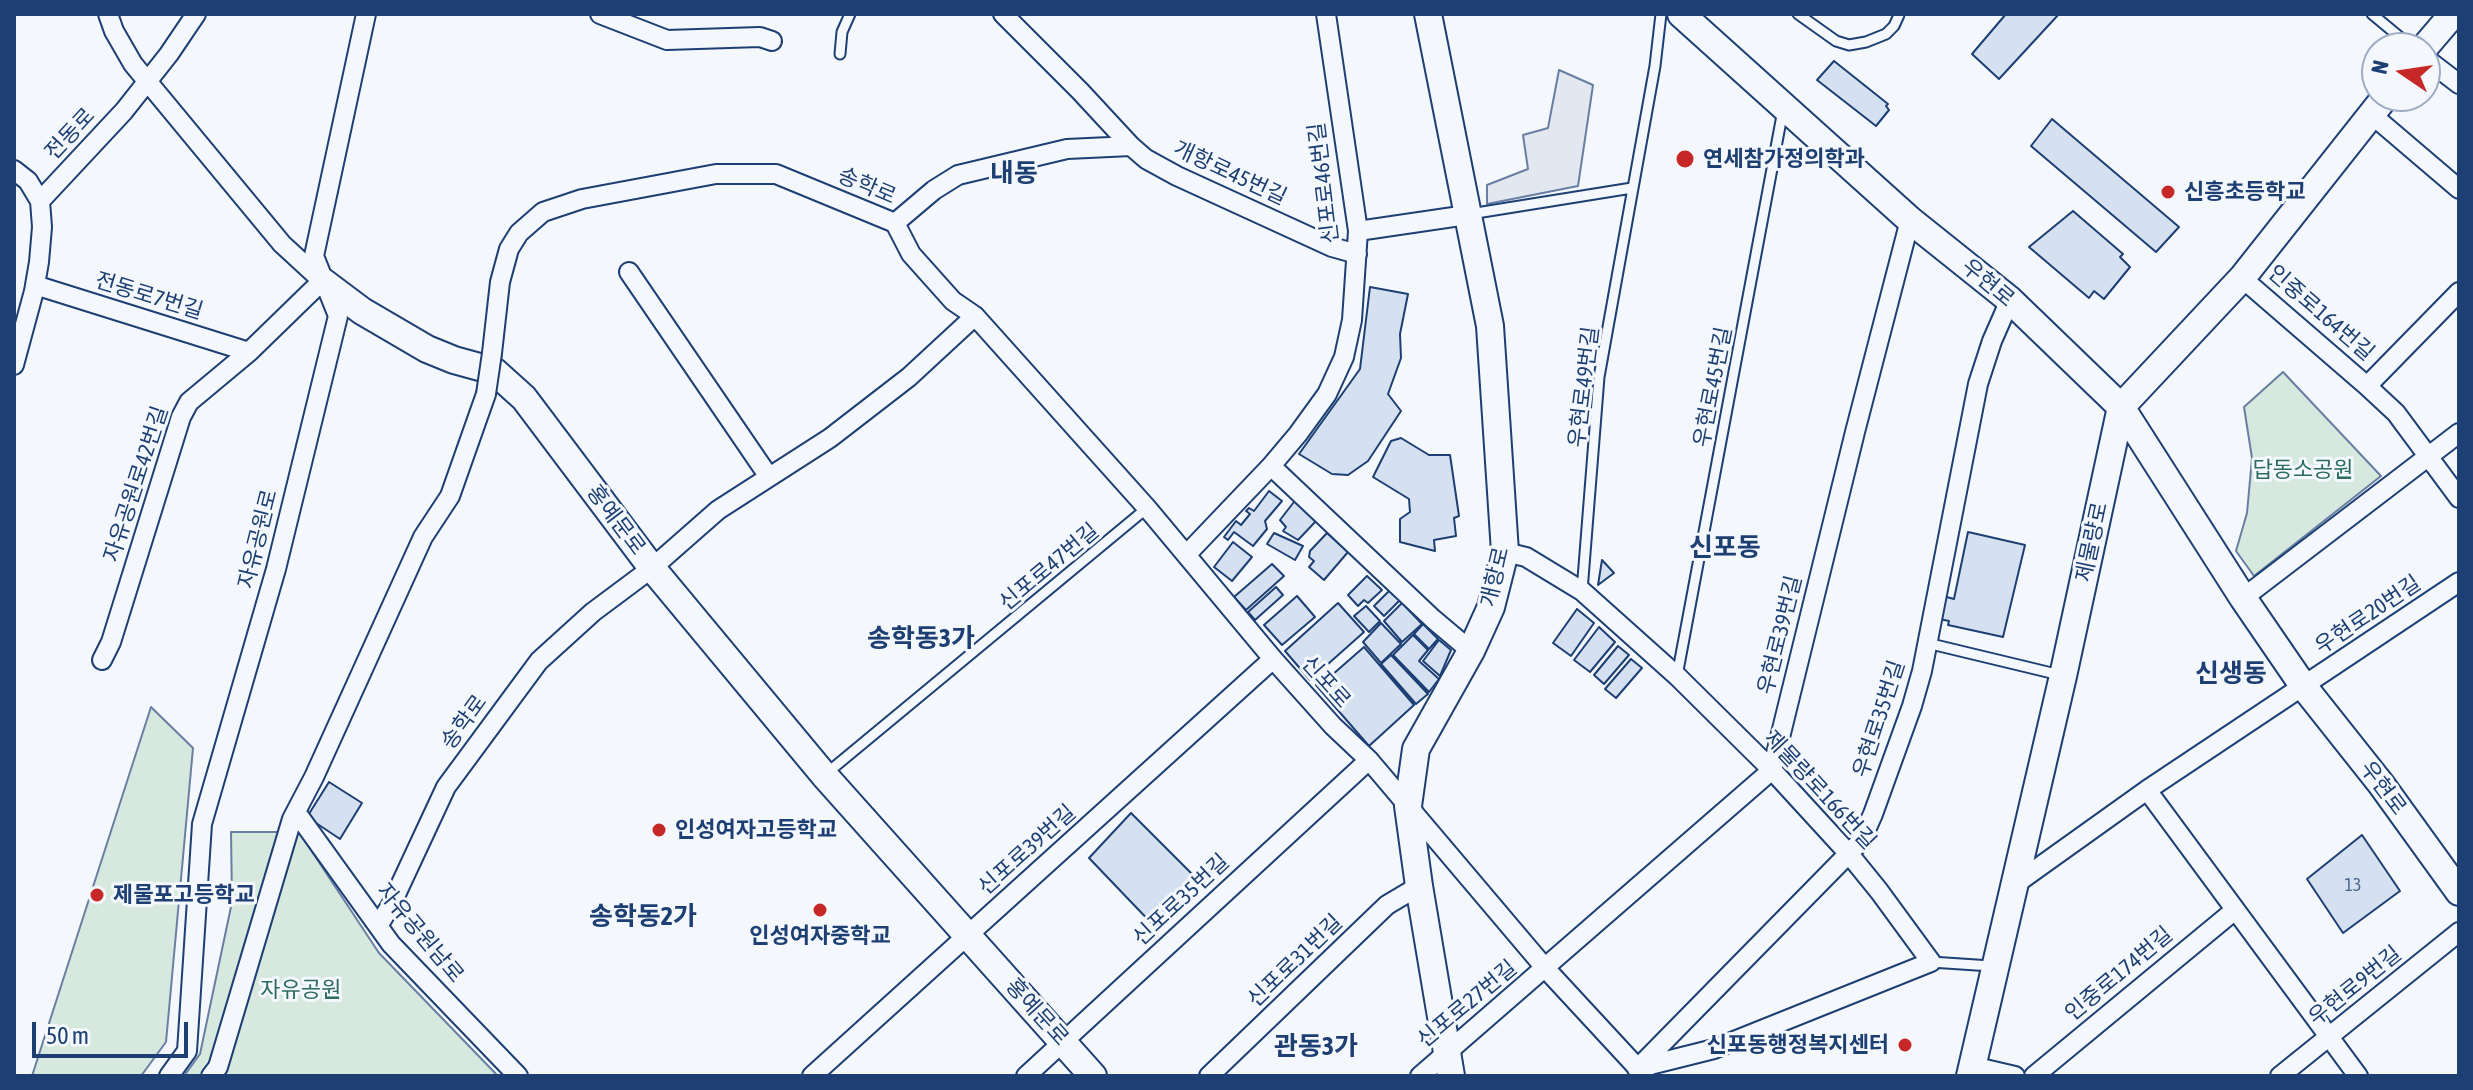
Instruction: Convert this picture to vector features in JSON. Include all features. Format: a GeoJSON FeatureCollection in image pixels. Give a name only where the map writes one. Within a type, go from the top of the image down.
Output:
{"type":"FeatureCollection","features":[{"type":"Feature","properties":{"kind":"street","name":"홍예문로"},"geometry":{"type":"LineString","coordinates":[[108,14],[133,64],[282,244],[322,281],[362,311],[427,349],[494,371],[524,398],[652,568],[824,775],[1093,1076]]}},
{"type":"Feature","properties":{"kind":"street","name":"전동로"},"geometry":{"type":"LineString","coordinates":[[40,201],[124,111],[196,14]]}},
{"type":"Feature","properties":{"kind":"street","name":"자유공원로"},"geometry":{"type":"LineString","coordinates":[[169,1076],[187,1051],[202,824],[276,569],[338,316],[314,256],[366,14]]}},
{"type":"Feature","properties":{"kind":"street"},"geometry":{"type":"LineString","coordinates":[[600,14],[667,40],[760,37],[772,41]]}},
{"type":"Feature","properties":{"kind":"street","name":"개항로45번길"},"geometry":{"type":"LineString","coordinates":[[1003,14],[1146,159],[1332,247],[1357,254]]}},
{"type":"Feature","properties":{"kind":"street","name":"신포로46번길"},"geometry":{"type":"LineString","coordinates":[[1187,554],[1271,466],[1327,394],[1344,357],[1352,320],[1358,231],[1326,14]]}},
{"type":"Feature","properties":{"kind":"street","name":"개항로"},"geometry":{"type":"LineString","coordinates":[[1428,14],[1490,326],[1505,552],[1491,607],[1471,651],[1416,749],[1408,806],[1450,1064]]}},
{"type":"Feature","properties":{"kind":"street","name":"우현로"},"geometry":{"type":"LineString","coordinates":[[1681,14],[1910,220],[2010,300],[2121,407],[2304,687],[2381,784],[2459,892]]}},
{"type":"Feature","properties":{"kind":"street"},"geometry":{"type":"LineString","coordinates":[[2438,32],[2453,14]]}},
{"type":"Feature","properties":{"kind":"street"},"geometry":{"type":"LineString","coordinates":[[2441,70],[2459,84]]}},
{"type":"Feature","properties":{"kind":"street"},"geometry":{"type":"LineString","coordinates":[[2121,407],[2242,278],[2372,112]]}},
{"type":"Feature","properties":{"kind":"street"},"geometry":{"type":"LineString","coordinates":[[2385,112],[2459,189]]}},
{"type":"Feature","properties":{"kind":"street"},"geometry":{"type":"LineString","coordinates":[[895,223],[934,190],[958,175],[1067,149],[1131,146]]}},
{"type":"Feature","properties":{"kind":"street"},"geometry":{"type":"LineString","coordinates":[[14,170],[28,181],[40,201],[42,227],[35,285],[14,365]]}},
{"type":"Feature","properties":{"kind":"street","name":"송학로"},"geometry":{"type":"LineString","coordinates":[[211,1076],[218,1067],[292,819],[423,537],[450,496],[486,394],[500,282],[509,249],[519,233],[543,212],[582,199],[716,174],[776,174],[895,223],[911,254],[953,301],[975,316],[909,377],[830,438],[718,510],[652,568],[593,612],[539,661],[446,787],[391,905],[378,926]]}},
{"type":"Feature","properties":{"kind":"street"},"geometry":{"type":"LineString","coordinates":[[1358,231],[1467,215]]}},
{"type":"Feature","properties":{"kind":"street","name":"우현로39번길"},"geometry":{"type":"LineString","coordinates":[[1772,770],[1910,220]]}},
{"type":"Feature","properties":{"kind":"street"},"geometry":{"type":"LineString","coordinates":[[629,272],[769,477]]}},
{"type":"Feature","properties":{"kind":"street","name":"인중로164번길"},"geometry":{"type":"LineString","coordinates":[[2242,278],[2396,413],[2459,498]]}},
{"type":"Feature","properties":{"kind":"street","name":"자유공원로42번길"},"geometry":{"type":"LineString","coordinates":[[102,660],[111,642],[181,417],[189,402],[249,352],[322,281]]}},
{"type":"Feature","properties":{"kind":"street","name":"전동로7번길"},"geometry":{"type":"LineString","coordinates":[[35,285],[249,352]]}},
{"type":"Feature","properties":{"kind":"street","name":"인중로164번길"},"geometry":{"type":"LineString","coordinates":[[2367,386],[2459,292]]}},
{"type":"Feature","properties":{"kind":"street","name":"우현로35번길"},"geometry":{"type":"LineString","coordinates":[[1637,1073],[1861,841],[1912,706],[1978,384],[2010,300]]}},
{"type":"Feature","properties":{"kind":"street","name":"신포로"},"geometry":{"type":"LineString","coordinates":[[975,316],[1187,554],[1273,659],[1333,726],[1369,760],[1637,1073]]}},
{"type":"Feature","properties":{"kind":"street","name":"제물량로"},"geometry":{"type":"LineString","coordinates":[[1971,1071],[2063,676],[2121,407]]}},
{"type":"Feature","properties":{"kind":"street"},"geometry":{"type":"LineString","coordinates":[[2243,598],[2459,433]]}},
{"type":"Feature","properties":{"kind":"street"},"geometry":{"type":"LineString","coordinates":[[1271,466],[1471,651]]}},
{"type":"Feature","properties":{"kind":"street","name":"제물량로166번길"},"geometry":{"type":"LineString","coordinates":[[1505,552],[1526,557],[1582,591],[1677,676],[1772,770],[1849,854],[1931,962]]}},
{"type":"Feature","properties":{"kind":"street","name":"우현로20번길"},"geometry":{"type":"LineString","coordinates":[[2304,687],[2459,582]]}},
{"type":"Feature","properties":{"kind":"street","name":"신포로39번길"},"geometry":{"type":"LineString","coordinates":[[812,1076],[1273,659]]}},
{"type":"Feature","properties":{"kind":"street"},"geometry":{"type":"LineString","coordinates":[[2014,885],[2147,790],[2304,687]]}},
{"type":"Feature","properties":{"kind":"street","name":"신포로35번길"},"geometry":{"type":"LineString","coordinates":[[1026,1076],[1369,760]]}},
{"type":"Feature","properties":{"kind":"street"},"geometry":{"type":"LineString","coordinates":[[1546,969],[1772,770]]}},
{"type":"Feature","properties":{"kind":"street"},"geometry":{"type":"LineString","coordinates":[[2147,790],[2358,1076]]}},
{"type":"Feature","properties":{"kind":"street","name":"자유공원남로"},"geometry":{"type":"LineString","coordinates":[[296,812],[391,944],[518,1076]]}},
{"type":"Feature","properties":{"kind":"street","name":"신포로31번길"},"geometry":{"type":"LineString","coordinates":[[1209,1076],[1387,905],[1419,886]]}},
{"type":"Feature","properties":{"kind":"street","name":"인중로174번길"},"geometry":{"type":"LineString","coordinates":[[2034,1076],[2235,910]]}},
{"type":"Feature","properties":{"kind":"street","name":"우현로9번길"},"geometry":{"type":"LineString","coordinates":[[2280,1076],[2459,932]]}},
{"type":"Feature","properties":{"kind":"street"},"geometry":{"type":"LineString","coordinates":[[1637,1073],[1714,1049],[1931,962]]}},
{"type":"Feature","properties":{"kind":"street","name":"신포로27번길"},"geometry":{"type":"LineString","coordinates":[[1420,1076],[1450,1064],[1546,969]]}},
{"type":"Feature","properties":{"kind":"street"},"geometry":{"type":"LineString","coordinates":[[1971,1071],[2015,1076]]}},
{"type":"Feature","properties":{"kind":"lane"},"geometry":{"type":"LineString","coordinates":[[840,54],[842,32],[850,14]]}},
{"type":"Feature","properties":{"kind":"lane","name":"우현로49번길"},"geometry":{"type":"LineString","coordinates":[[1582,591],[1599,377],[1655,66],[1661,14]]}},
{"type":"Feature","properties":{"kind":"lane"},"geometry":{"type":"LineString","coordinates":[[1798,14],[1836,41],[1849,45],[1886,34],[1899,15]]}},
{"type":"Feature","properties":{"kind":"lane"},"geometry":{"type":"LineString","coordinates":[[2372,14],[2394,32]]}},
{"type":"Feature","properties":{"kind":"lane","name":"우현로45번길"},"geometry":{"type":"LineString","coordinates":[[1677,676],[1784,105]]}},
{"type":"Feature","properties":{"kind":"lane"},"geometry":{"type":"LineString","coordinates":[[1467,215],[1632,188]]}},
{"type":"Feature","properties":{"kind":"lane","name":"신포로47번길"},"geometry":{"type":"LineString","coordinates":[[824,775],[1147,508]]}},
{"type":"Feature","properties":{"kind":"lane"},"geometry":{"type":"LineString","coordinates":[[1927,643],[2063,676]]}},
{"type":"Feature","properties":{"kind":"lane"},"geometry":{"type":"LineString","coordinates":[[1931,962],[1994,967]]}},
{"type":"Feature","properties":{"kind":"green space","name":"답동소공원"},"geometry":{"type":"Polygon","coordinates":[[[2283,372],[2381,476],[2254,576],[2236,551],[2247,513],[2252,458],[2244,407],[2283,372]]]}},
{"type":"Feature","properties":{"kind":"green space"},"geometry":{"type":"Polygon","coordinates":[[[151,707],[193,748],[166,1042],[141,1076],[32,1076],[151,707]]]}},
{"type":"Feature","properties":{"kind":"green space","name":"자유공원"},"geometry":{"type":"Polygon","coordinates":[[[231,832],[299,832],[379,953],[498,1076],[184,1076],[200,1054],[232,902],[231,832]]]}},
{"type":"Feature","properties":{"kind":"shaded area"},"geometry":{"type":"Polygon","coordinates":[[[1559,70],[1593,85],[1578,186],[1487,204],[1487,185],[1528,169],[1523,135],[1548,128],[1559,70]]]}},
{"type":"Feature","properties":{"kind":"building"},"geometry":{"type":"Polygon","coordinates":[[[2006,14],[2059,14],[1999,79],[1972,54],[2006,14]]]}},
{"type":"Feature","properties":{"kind":"building"},"geometry":{"type":"Polygon","coordinates":[[[1834,61],[1888,104],[1889,110],[1876,126],[1817,80],[1834,61]]]}},
{"type":"Feature","properties":{"kind":"building"},"geometry":{"type":"Polygon","coordinates":[[[2052,119],[2179,227],[2156,252],[2031,146],[2052,119]]]}},
{"type":"Feature","properties":{"kind":"building"},"geometry":{"type":"Polygon","coordinates":[[[2073,211],[2123,254],[2120,257],[2130,267],[2104,299],[2094,291],[2089,298],[2029,247],[2073,211]]]}},
{"type":"Feature","properties":{"kind":"building"},"geometry":{"type":"Polygon","coordinates":[[[1370,287],[1408,294],[1400,334],[1401,358],[1388,394],[1401,411],[1368,461],[1348,475],[1332,474],[1299,454],[1360,369],[1370,287]]]}},
{"type":"Feature","properties":{"kind":"building"},"geometry":{"type":"Polygon","coordinates":[[[1401,438],[1429,455],[1450,455],[1459,516],[1454,518],[1456,536],[1434,540],[1435,551],[1400,542],[1400,519],[1410,512],[1409,499],[1373,477],[1391,441],[1401,438]]]}},
{"type":"Feature","properties":{"kind":"building"},"geometry":{"type":"Polygon","coordinates":[[[1269,491],[1282,501],[1265,521],[1267,529],[1253,546],[1234,532],[1228,540],[1224,537],[1236,521],[1241,525],[1250,514],[1246,511],[1249,508],[1254,511],[1269,491]]]}},
{"type":"Feature","properties":{"kind":"building"},"geometry":{"type":"Polygon","coordinates":[[[1297,498],[1317,520],[1298,540],[1283,531],[1286,527],[1280,520],[1297,498]]]}},
{"type":"Feature","properties":{"kind":"building"},"geometry":{"type":"Polygon","coordinates":[[[1968,532],[2025,545],[2003,637],[1948,625],[1949,621],[1939,619],[1943,596],[1954,599],[1968,532]]]}},
{"type":"Feature","properties":{"kind":"building"},"geometry":{"type":"Polygon","coordinates":[[[1274,533],[1303,546],[1295,560],[1267,544],[1274,533]]]}},
{"type":"Feature","properties":{"kind":"building"},"geometry":{"type":"Polygon","coordinates":[[[1327,533],[1348,552],[1324,580],[1309,567],[1314,561],[1309,557],[1310,551],[1327,533]]]}},
{"type":"Feature","properties":{"kind":"building"},"geometry":{"type":"Polygon","coordinates":[[[1233,542],[1252,557],[1232,581],[1214,567],[1233,542]]]}},
{"type":"Feature","properties":{"kind":"building"},"geometry":{"type":"Polygon","coordinates":[[[1602,560],[1614,573],[1598,585],[1602,560]]]}},
{"type":"Feature","properties":{"kind":"building"},"geometry":{"type":"Polygon","coordinates":[[[1272,564],[1284,576],[1246,610],[1234,597],[1272,564]]]}},
{"type":"Feature","properties":{"kind":"building"},"geometry":{"type":"Polygon","coordinates":[[[1367,576],[1382,590],[1368,603],[1364,600],[1358,606],[1348,595],[1367,576]]]}},
{"type":"Feature","properties":{"kind":"building"},"geometry":{"type":"Polygon","coordinates":[[[1276,587],[1283,595],[1255,620],[1248,612],[1276,587]]]}},
{"type":"Feature","properties":{"kind":"building"},"geometry":{"type":"Polygon","coordinates":[[[1390,590],[1400,600],[1384,616],[1374,606],[1390,590]]]}},
{"type":"Feature","properties":{"kind":"building"},"geometry":{"type":"Polygon","coordinates":[[[1297,596],[1315,617],[1282,645],[1264,625],[1297,596]]]}},
{"type":"Feature","properties":{"kind":"building"},"geometry":{"type":"Polygon","coordinates":[[[1338,603],[1364,632],[1310,680],[1285,651],[1338,603]]]}},
{"type":"Feature","properties":{"kind":"building"},"geometry":{"type":"Polygon","coordinates":[[[1402,603],[1422,624],[1402,642],[1384,621],[1402,603]]]}},
{"type":"Feature","properties":{"kind":"building"},"geometry":{"type":"Polygon","coordinates":[[[1366,606],[1380,621],[1369,632],[1354,616],[1366,606]]]}},
{"type":"Feature","properties":{"kind":"building"},"geometry":{"type":"Polygon","coordinates":[[[1577,609],[1594,623],[1571,656],[1553,643],[1577,609]]]}},
{"type":"Feature","properties":{"kind":"building"},"geometry":{"type":"Polygon","coordinates":[[[1381,623],[1401,644],[1381,663],[1363,642],[1381,623]]]}},
{"type":"Feature","properties":{"kind":"building"},"geometry":{"type":"Polygon","coordinates":[[[1423,624],[1438,639],[1429,649],[1414,634],[1423,624]]]}},
{"type":"Feature","properties":{"kind":"building"},"geometry":{"type":"Polygon","coordinates":[[[1599,627],[1615,642],[1590,672],[1574,660],[1599,627]]]}},
{"type":"Feature","properties":{"kind":"building"},"geometry":{"type":"Polygon","coordinates":[[[1413,635],[1428,650],[1419,661],[1439,679],[1429,692],[1393,655],[1413,635]]]}},
{"type":"Feature","properties":{"kind":"building"},"geometry":{"type":"Polygon","coordinates":[[[1439,640],[1451,650],[1440,676],[1423,661],[1439,640]]]}},
{"type":"Feature","properties":{"kind":"building"},"geometry":{"type":"Polygon","coordinates":[[[1618,646],[1629,655],[1604,684],[1594,675],[1618,646]]]}},
{"type":"Feature","properties":{"kind":"building"},"geometry":{"type":"Polygon","coordinates":[[[1364,647],[1414,705],[1369,746],[1316,685],[1364,647]]]}},
{"type":"Feature","properties":{"kind":"building"},"geometry":{"type":"Polygon","coordinates":[[[1391,655],[1428,694],[1416,704],[1381,664],[1391,655]]]}},
{"type":"Feature","properties":{"kind":"building"},"geometry":{"type":"Polygon","coordinates":[[[1631,659],[1642,668],[1616,698],[1605,689],[1631,659]]]}},
{"type":"Feature","properties":{"kind":"building"},"geometry":{"type":"Polygon","coordinates":[[[329,782],[362,803],[340,839],[307,817],[329,782]]]}},
{"type":"Feature","properties":{"kind":"building"},"geometry":{"type":"Polygon","coordinates":[[[1131,813],[1201,883],[1156,928],[1089,858],[1131,813]]]}},
{"type":"Feature","properties":{"kind":"building"},"geometry":{"type":"Polygon","coordinates":[[[2362,835],[2400,891],[2343,933],[2307,879],[2362,835]]]}},
{"type":"Feature","properties":{"kind":"place","name":"연세참가정의학과"},"geometry":{"type":"Point","coordinates":[1685,159]}},
{"type":"Feature","properties":{"kind":"place","name":"신흥초등학교"},"geometry":{"type":"Point","coordinates":[2168,192]}},
{"type":"Feature","properties":{"kind":"place","name":"인성여자고등학교"},"geometry":{"type":"Point","coordinates":[659,830]}},
{"type":"Feature","properties":{"kind":"place","name":"제물포고등학교"},"geometry":{"type":"Point","coordinates":[97,895]}},
{"type":"Feature","properties":{"kind":"place","name":"인성여자중학교"},"geometry":{"type":"Point","coordinates":[820,910]}},
{"type":"Feature","properties":{"kind":"place","name":"신포동행정복지센터"},"geometry":{"type":"Point","coordinates":[1905,1045]}},
{"type":"Feature","properties":{"kind":"district","name":"내동"},"geometry":{"type":"Point","coordinates":[1014,174]}},
{"type":"Feature","properties":{"kind":"district","name":"신포동"},"geometry":{"type":"Point","coordinates":[1725,548]}},
{"type":"Feature","properties":{"kind":"district","name":"송학동3가"},"geometry":{"type":"Point","coordinates":[921,639]}},
{"type":"Feature","properties":{"kind":"district","name":"신생동"},"geometry":{"type":"Point","coordinates":[2231,674]}},
{"type":"Feature","properties":{"kind":"district","name":"송학동2가"},"geometry":{"type":"Point","coordinates":[643,917]}},
{"type":"Feature","properties":{"kind":"district","name":"관동3가"},"geometry":{"type":"Point","coordinates":[1316,1047]}}]}
